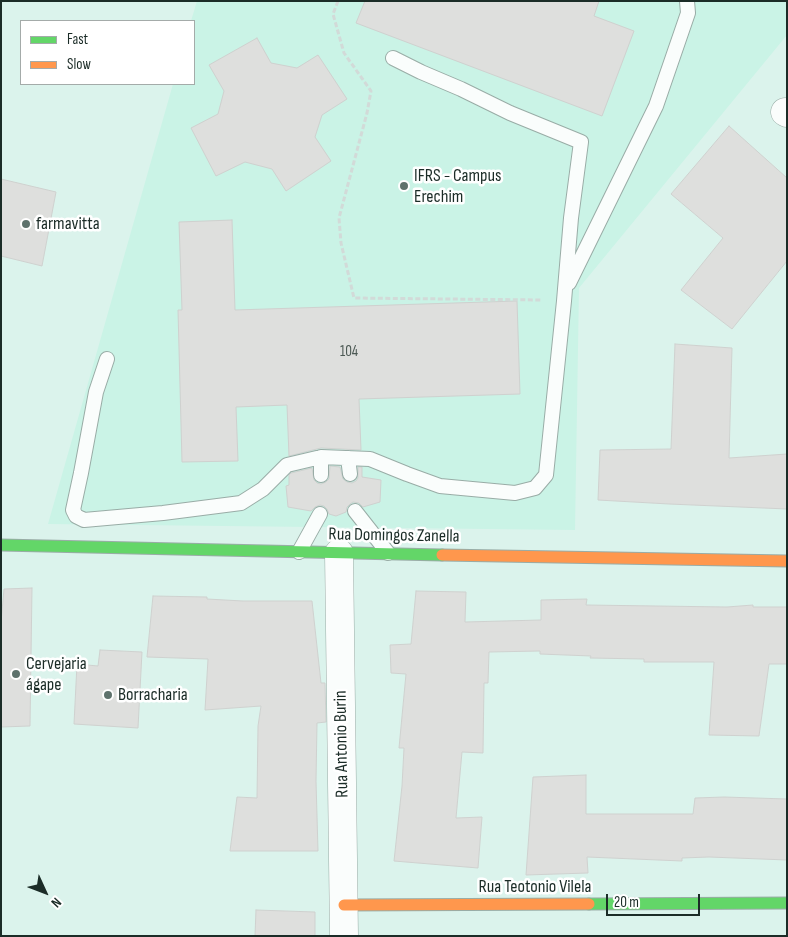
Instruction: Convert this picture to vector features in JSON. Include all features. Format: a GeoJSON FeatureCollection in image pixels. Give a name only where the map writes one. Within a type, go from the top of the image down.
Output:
{"type":"FeatureCollection","features":[{"type":"Feature","properties":{"kind":"street","name":"Rua Domingos Zanella"},"geometry":{"type":"LineString","coordinates":[[1,545],[787,561]]}},
{"type":"Feature","properties":{"kind":"street","name":"Rua Antonio Burin"},"geometry":{"type":"LineString","coordinates":[[339,553],[344,936]]}},
{"type":"Feature","properties":{"kind":"street","name":"Rua Teotonio Vilela"},"geometry":{"type":"LineString","coordinates":[[344,905],[787,903]]}},
{"type":"Feature","properties":{"kind":"lane"},"geometry":{"type":"LineString","coordinates":[[565,296],[656,106],[688,13],[687,1]]}},
{"type":"Feature","properties":{"kind":"lane"},"geometry":{"type":"LineString","coordinates":[[107,359],[96,392],[72,510],[76,516],[84,520],[163,513],[241,503],[263,489],[287,465],[321,457],[370,459],[440,486],[515,493],[534,488],[546,475],[565,296],[571,218],[581,142],[510,113],[393,58]]}},
{"type":"Feature","properties":{"kind":"lane"},"geometry":{"type":"LineString","coordinates":[[321,457],[322,475]]}},
{"type":"Feature","properties":{"kind":"lane"},"geometry":{"type":"LineString","coordinates":[[348,458],[350,474]]}},
{"type":"Feature","properties":{"kind":"lane"},"geometry":{"type":"LineString","coordinates":[[355,511],[388,553]]}},
{"type":"Feature","properties":{"kind":"lane"},"geometry":{"type":"LineString","coordinates":[[299,552],[320,514]]}},
{"type":"Feature","properties":{"kind":"path"},"geometry":{"type":"LineString","coordinates":[[338,1],[332,14],[344,53],[371,91],[339,218],[341,243],[354,298],[565,296]]}},
{"type":"Feature","properties":{"kind":"shaded area","name":"IFRS - Campus Erechim"},"geometry":{"type":"Polygon","coordinates":[[[197,1],[787,1],[787,35],[579,288],[575,530],[48,524],[173,85],[195,85],[195,20],[191,20],[197,1]]]}},
{"type":"Feature","properties":{"kind":"building"},"geometry":{"type":"Polygon","coordinates":[[[365,1],[599,1],[594,16],[634,31],[602,116],[356,23],[365,1]]]}},
{"type":"Feature","properties":{"kind":"building"},"geometry":{"type":"Polygon","coordinates":[[[257,38],[271,63],[297,68],[318,55],[347,99],[322,115],[315,137],[331,161],[286,191],[272,169],[245,162],[216,176],[191,128],[218,114],[224,91],[209,65],[257,38]]]}},
{"type":"Feature","properties":{"kind":"building"},"geometry":{"type":"Polygon","coordinates":[[[729,126],[787,178],[787,261],[732,329],[681,290],[723,238],[671,194],[729,126]]]}},
{"type":"Feature","properties":{"kind":"building","name":"farmavitta"},"geometry":{"type":"Polygon","coordinates":[[[1,179],[56,192],[42,266],[1,256],[1,179]]]}},
{"type":"Feature","properties":{"kind":"building"},"geometry":{"type":"Polygon","coordinates":[[[232,220],[235,310],[517,301],[520,394],[359,399],[361,450],[321,448],[289,456],[287,405],[236,407],[238,461],[182,462],[178,310],[182,310],[179,222],[232,220]]]}},
{"type":"Feature","properties":{"kind":"building"},"geometry":{"type":"Polygon","coordinates":[[[675,344],[732,348],[729,458],[787,454],[787,509],[598,500],[600,450],[671,449],[675,344]]]}},
{"type":"Feature","properties":{"kind":"building"},"geometry":{"type":"Polygon","coordinates":[[[330,466],[340,467],[343,479],[347,482],[352,483],[356,481],[358,478],[358,467],[362,467],[362,477],[381,480],[380,502],[363,507],[359,503],[353,502],[347,507],[346,512],[336,516],[329,514],[324,506],[320,505],[311,511],[288,507],[286,486],[289,485],[289,475],[291,473],[312,468],[314,480],[321,484],[329,479],[330,466]]]}},
{"type":"Feature","properties":{"kind":"building","name":"Cervejaria ágape"},"geometry":{"type":"Polygon","coordinates":[[[32,588],[30,726],[1,727],[1,622],[4,589],[32,588]]]}},
{"type":"Feature","properties":{"kind":"building"},"geometry":{"type":"Polygon","coordinates":[[[416,591],[466,592],[465,622],[541,620],[541,600],[587,599],[586,605],[727,607],[753,605],[753,607],[787,607],[787,664],[769,664],[759,736],[709,735],[714,662],[644,662],[644,659],[590,658],[591,656],[540,654],[540,651],[489,652],[488,683],[484,683],[483,753],[462,752],[456,818],[482,817],[478,868],[394,861],[402,786],[404,748],[399,748],[406,674],[391,673],[390,645],[411,644],[416,591]]]}},
{"type":"Feature","properties":{"kind":"building"},"geometry":{"type":"Polygon","coordinates":[[[153,596],[207,597],[207,599],[243,601],[312,601],[321,683],[325,683],[326,722],[317,723],[318,851],[230,851],[237,797],[257,798],[258,726],[261,706],[205,710],[208,659],[147,657],[153,596]]]}},
{"type":"Feature","properties":{"kind":"building","name":"Borracharia"},"geometry":{"type":"Polygon","coordinates":[[[100,650],[142,652],[138,728],[74,724],[77,664],[98,666],[100,650]]]}},
{"type":"Feature","properties":{"kind":"building"},"geometry":{"type":"Polygon","coordinates":[[[586,775],[586,814],[693,814],[695,798],[787,799],[787,860],[709,857],[682,858],[682,861],[587,857],[588,873],[526,875],[533,777],[586,775]]]}},
{"type":"Feature","properties":{"kind":"building"},"geometry":{"type":"Polygon","coordinates":[[[256,910],[315,912],[315,936],[255,936],[256,910]]]}},
{"type":"Feature","properties":{"kind":"traffic: fast"},"geometry":{"type":"LineString","coordinates":[[1,545],[442,555]]}},
{"type":"Feature","properties":{"kind":"traffic: fast"},"geometry":{"type":"LineString","coordinates":[[589,904],[787,903]]}},
{"type":"Feature","properties":{"kind":"traffic: slow"},"geometry":{"type":"LineString","coordinates":[[442,555],[787,561]]}},
{"type":"Feature","properties":{"kind":"traffic: slow"},"geometry":{"type":"LineString","coordinates":[[344,905],[589,904]]}},
{"type":"Feature","properties":{"kind":"place","name":"IFRS - Campus Erechim"},"geometry":{"type":"Point","coordinates":[404,186]}},
{"type":"Feature","properties":{"kind":"place","name":"farmavitta"},"geometry":{"type":"Point","coordinates":[26,224]}},
{"type":"Feature","properties":{"kind":"place","name":"Cervejaria ágape"},"geometry":{"type":"Point","coordinates":[16,674]}},
{"type":"Feature","properties":{"kind":"place","name":"Borracharia"},"geometry":{"type":"Point","coordinates":[108,695]}}]}
